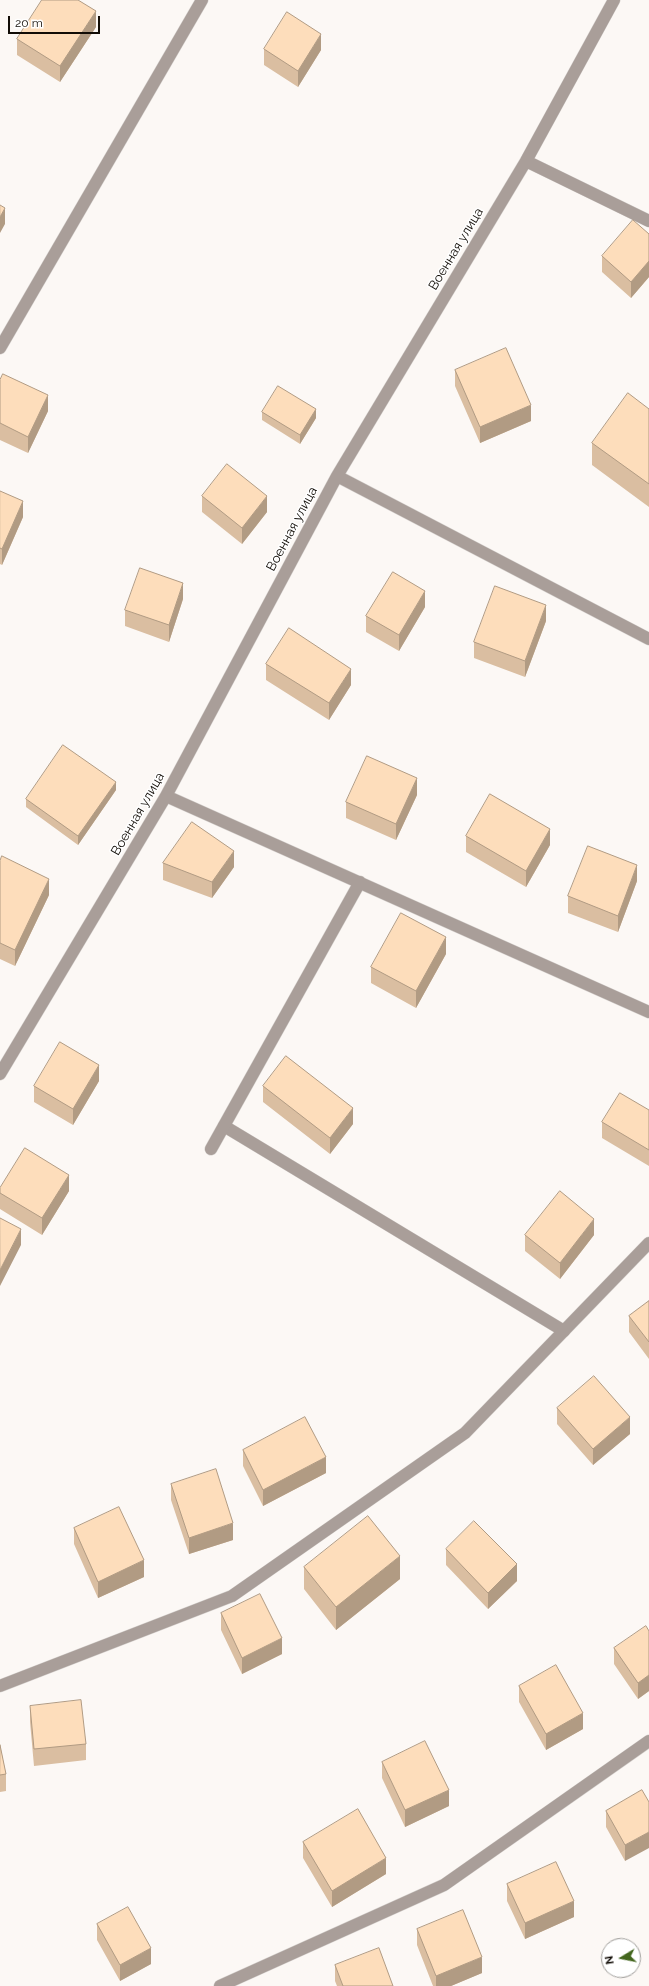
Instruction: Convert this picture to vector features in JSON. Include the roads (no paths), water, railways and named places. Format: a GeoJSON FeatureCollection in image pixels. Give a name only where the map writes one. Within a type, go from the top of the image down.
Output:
{"type":"FeatureCollection","features":[{"type":"Feature","properties":{"kind":"street"},"geometry":{"type":"LineString","coordinates":[[0,348],[202,0]]}},
{"type":"Feature","properties":{"kind":"street","name":"Военная улица"},"geometry":{"type":"LineString","coordinates":[[0,1074],[166,796],[336,476],[526,161],[614,0]]}},
{"type":"Feature","properties":{"kind":"street"},"geometry":{"type":"LineString","coordinates":[[526,161],[649,222]]}},
{"type":"Feature","properties":{"kind":"street"},"geometry":{"type":"LineString","coordinates":[[336,476],[649,639]]}},
{"type":"Feature","properties":{"kind":"street"},"geometry":{"type":"LineString","coordinates":[[166,796],[649,1012]]}},
{"type":"Feature","properties":{"kind":"street"},"geometry":{"type":"LineString","coordinates":[[211,1149],[360,882]]}},
{"type":"Feature","properties":{"kind":"street"},"geometry":{"type":"LineString","coordinates":[[224,1126],[564,1331]]}},
{"type":"Feature","properties":{"kind":"street"},"geometry":{"type":"LineString","coordinates":[[0,1686],[232,1596],[465,1433],[649,1243]]}},
{"type":"Feature","properties":{"kind":"street"},"geometry":{"type":"LineString","coordinates":[[220,1986],[444,1885],[649,1741]]}}]}
